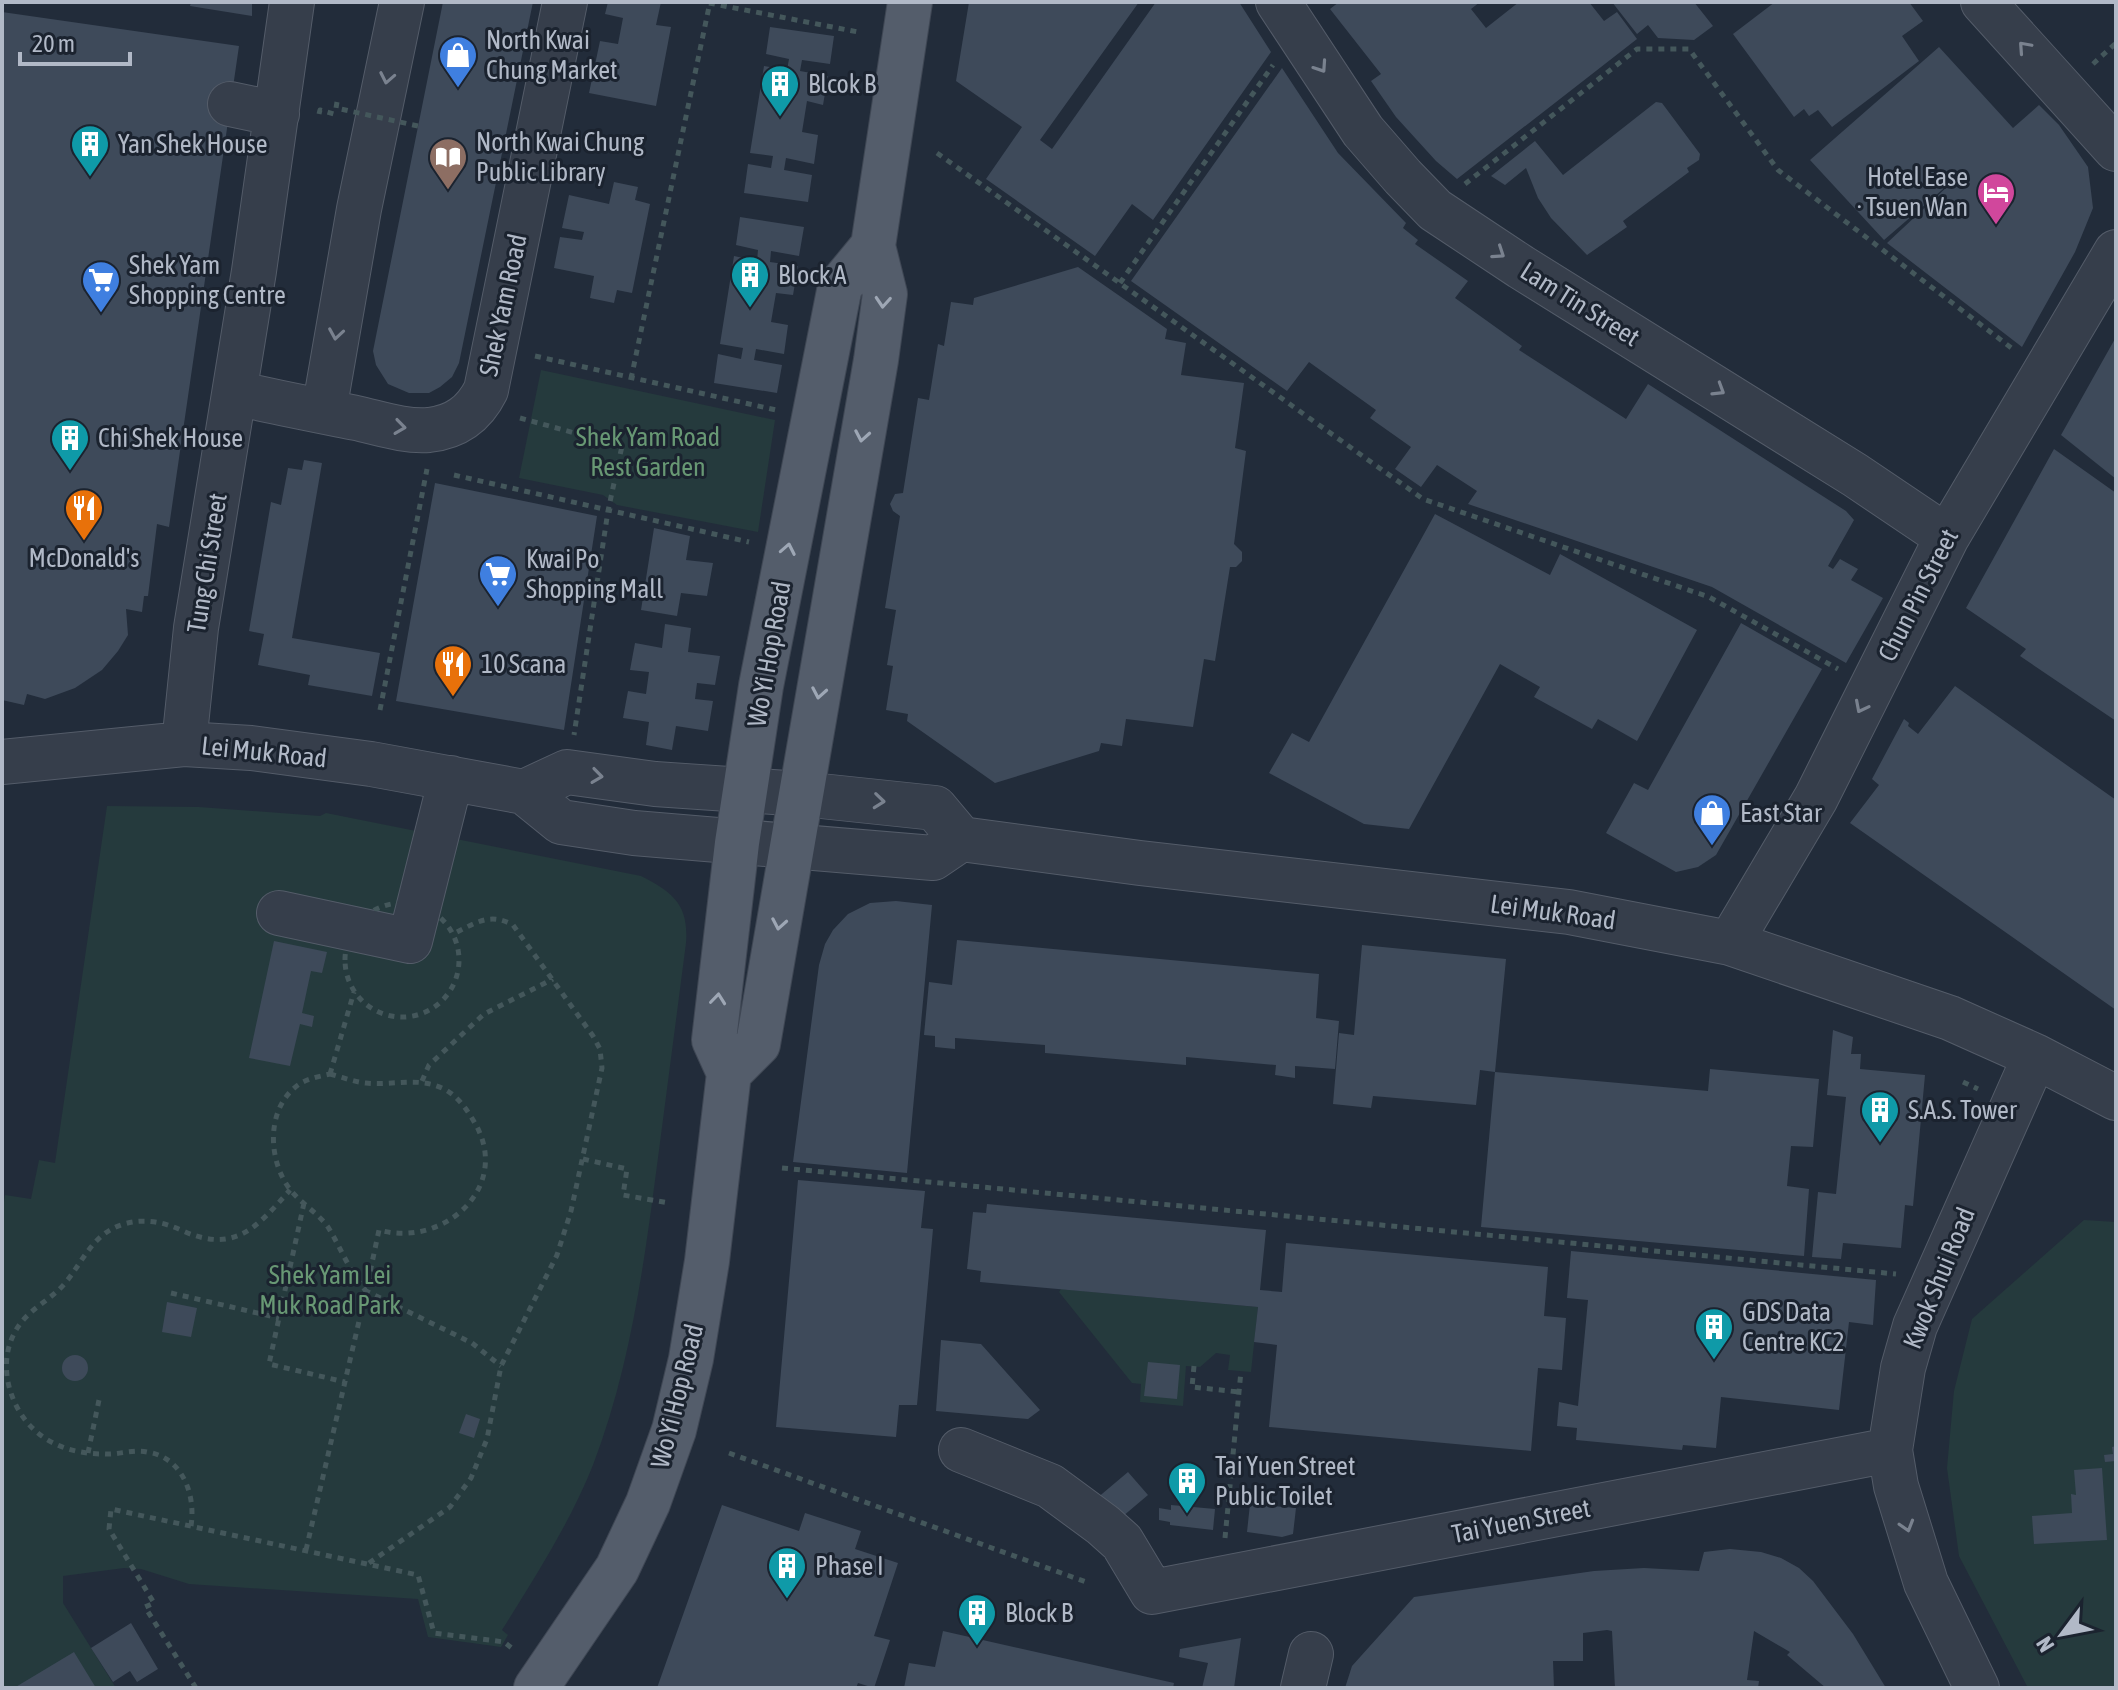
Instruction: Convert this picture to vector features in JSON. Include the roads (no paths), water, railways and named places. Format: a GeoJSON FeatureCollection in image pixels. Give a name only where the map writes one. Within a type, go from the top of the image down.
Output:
{"type":"FeatureCollection","features":[{"type":"Feature","properties":{"kind":"main road"},"geometry":{"type":"LineString","coordinates":[[729,1073],[758,1044],[802,794],[885,294],[873,246],[910,2]]}},
{"type":"Feature","properties":{"kind":"main road","name":"Wo Yi Hop Road"},"geometry":{"type":"LineString","coordinates":[[536,1688],[617,1569],[648,1503],[674,1430],[691,1359],[707,1261],[729,1073],[714,1040],[737,843],[761,686],[840,286],[873,246]]}},
{"type":"Feature","properties":{"kind":"street","name":"Tung Chi Street"},"geometry":{"type":"LineString","coordinates":[[184,744],[196,628],[235,393],[299,112],[292,2]]}},
{"type":"Feature","properties":{"kind":"street"},"geometry":{"type":"LineString","coordinates":[[324,411],[359,209],[402,2]]}},
{"type":"Feature","properties":{"kind":"street","name":"Shek Yam Road"},"geometry":{"type":"LineString","coordinates":[[235,393],[398,427],[428,430],[451,425],[469,416],[486,390],[565,2]]}},
{"type":"Feature","properties":{"kind":"street","name":"Lam Tin Street"},"geometry":{"type":"LineString","coordinates":[[1278,2],[1363,131],[1435,210],[1855,475],[1947,537]]}},
{"type":"Feature","properties":{"kind":"street"},"geometry":{"type":"LineString","coordinates":[[1983,2],[2116,149]]}},
{"type":"Feature","properties":{"kind":"street"},"geometry":{"type":"LineString","coordinates":[[230,104],[299,112]]}},
{"type":"Feature","properties":{"kind":"street","name":"Chun Pin Street"},"geometry":{"type":"LineString","coordinates":[[1730,943],[1816,798],[1947,537],[2116,252]]}},
{"type":"Feature","properties":{"kind":"street","name":"Lei Muk Road"},"geometry":{"type":"LineString","coordinates":[[2,762],[184,744],[251,748],[371,764],[524,792],[561,822],[634,833],[933,858],[961,839],[1140,863],[1569,912],[1730,943],[1950,1018],[2035,1056],[2116,1098]]}},
{"type":"Feature","properties":{"kind":"street"},"geometry":{"type":"LineString","coordinates":[[524,792],[567,772],[655,784],[802,794],[935,808],[961,839]]}},
{"type":"Feature","properties":{"kind":"street"},"geometry":{"type":"LineString","coordinates":[[279,913],[410,941],[451,778]]}},
{"type":"Feature","properties":{"kind":"street","name":"Kwok Shui Road"},"geometry":{"type":"LineString","coordinates":[[1977,1688],[1926,1583],[1906,1525],[1890,1450],[1903,1368],[1915,1326],[2035,1056]]}},
{"type":"Feature","properties":{"kind":"street","name":"Tai Yuen Street"},"geometry":{"type":"LineString","coordinates":[[961,1450],[1050,1486],[1103,1525],[1122,1542],[1152,1592],[1890,1450]]}},
{"type":"Feature","properties":{"kind":"place","name":"North Kwai Chung Market"},"geometry":{"type":"Point","coordinates":[458,89]}},
{"type":"Feature","properties":{"kind":"place","name":"Blcok B"},"geometry":{"type":"Point","coordinates":[780,118]}},
{"type":"Feature","properties":{"kind":"place","name":"Yan Shek House"},"geometry":{"type":"Point","coordinates":[90,178]}},
{"type":"Feature","properties":{"kind":"place","name":"North Kwai Chung Public Library"},"geometry":{"type":"Point","coordinates":[448,191]}},
{"type":"Feature","properties":{"kind":"place","name":"Hotel Ease · Tsuen Wan"},"geometry":{"type":"Point","coordinates":[1996,226]}},
{"type":"Feature","properties":{"kind":"place","name":"Block A"},"geometry":{"type":"Point","coordinates":[750,309]}},
{"type":"Feature","properties":{"kind":"place","name":"Shek Yam Shopping Centre"},"geometry":{"type":"Point","coordinates":[101,314]}},
{"type":"Feature","properties":{"kind":"place","name":"Chi Shek House"},"geometry":{"type":"Point","coordinates":[70,472]}},
{"type":"Feature","properties":{"kind":"place","name":"McDonald's"},"geometry":{"type":"Point","coordinates":[84,542]}},
{"type":"Feature","properties":{"kind":"place","name":"Kwai Po Shopping Mall"},"geometry":{"type":"Point","coordinates":[498,608]}},
{"type":"Feature","properties":{"kind":"place","name":"10 Scana"},"geometry":{"type":"Point","coordinates":[453,698]}},
{"type":"Feature","properties":{"kind":"place","name":"East Star"},"geometry":{"type":"Point","coordinates":[1712,847]}},
{"type":"Feature","properties":{"kind":"place","name":"S.A.S. Tower"},"geometry":{"type":"Point","coordinates":[1880,1144]}},
{"type":"Feature","properties":{"kind":"place","name":"GDS Data Centre KC2"},"geometry":{"type":"Point","coordinates":[1714,1361]}},
{"type":"Feature","properties":{"kind":"place","name":"Tai Yuen Street Public Toilet"},"geometry":{"type":"Point","coordinates":[1187,1515]}},
{"type":"Feature","properties":{"kind":"place","name":"Phase I"},"geometry":{"type":"Point","coordinates":[787,1600]}},
{"type":"Feature","properties":{"kind":"place","name":"Block B"},"geometry":{"type":"Point","coordinates":[977,1647]}},
{"type":"Feature","properties":{"kind":"park label","name":"Shek Yam Road Rest Garden"},"geometry":{"type":"Point","coordinates":[648,452]}},
{"type":"Feature","properties":{"kind":"park label","name":"Shek Yam Lei Muk Road Park"},"geometry":{"type":"Point","coordinates":[330,1290]}}]}
